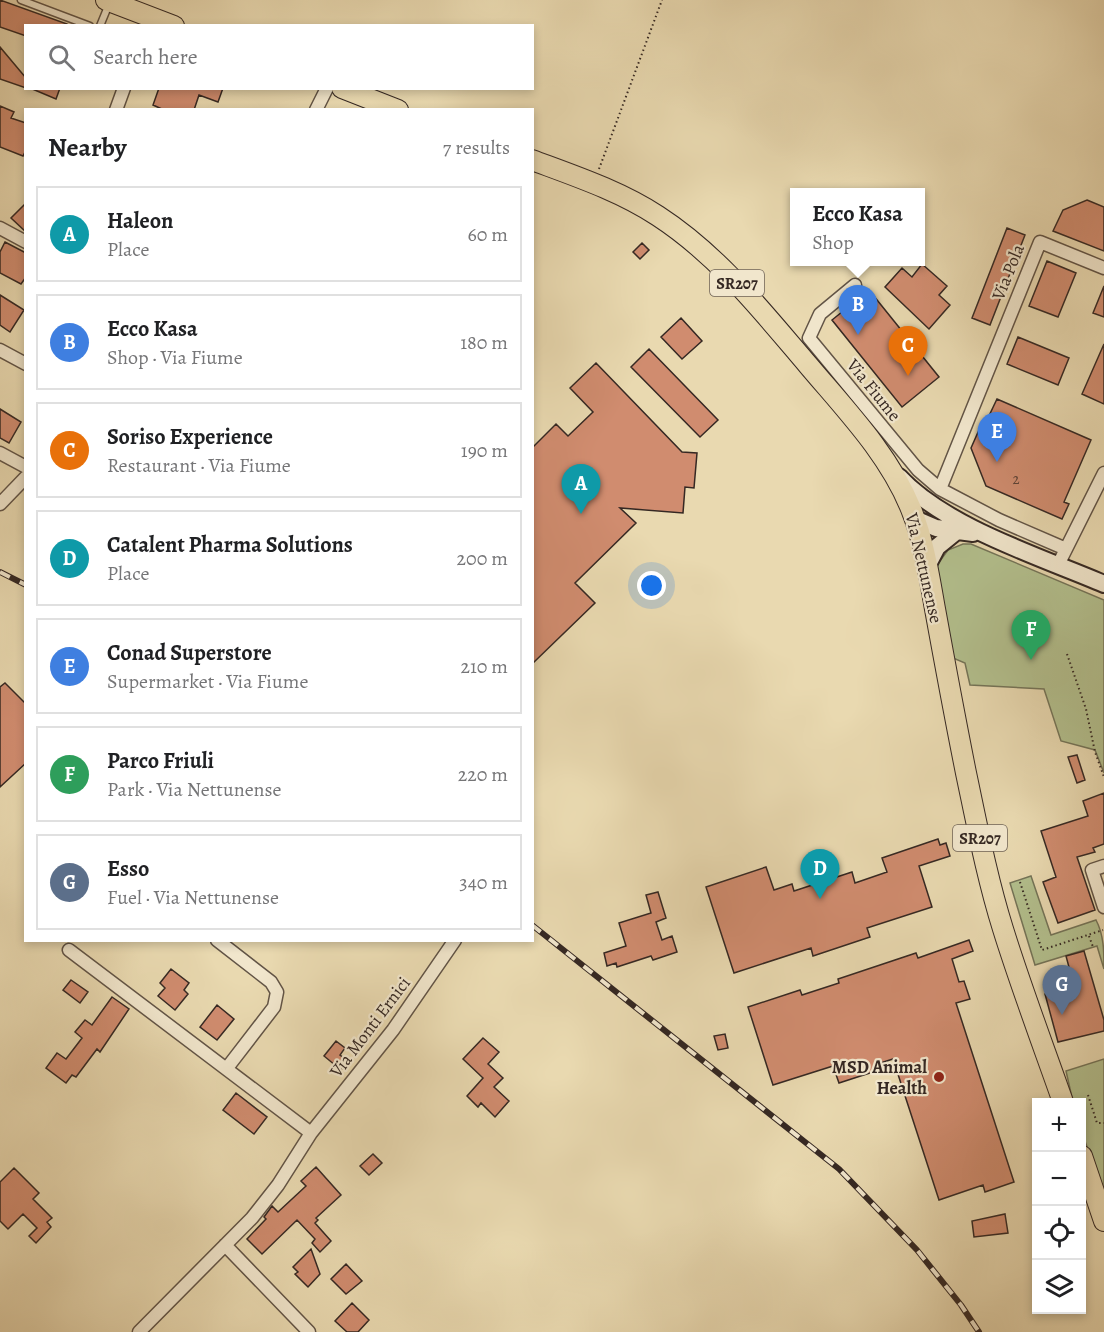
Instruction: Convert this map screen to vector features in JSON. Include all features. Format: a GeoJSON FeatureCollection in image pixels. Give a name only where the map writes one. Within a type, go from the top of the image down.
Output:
{"type":"FeatureCollection","features":[{"type":"Feature","properties":{"kind":"main road"},"geometry":{"type":"LineString","coordinates":[[108,1],[150,21]]}},
{"type":"Feature","properties":{"kind":"main road"},"geometry":{"type":"LineString","coordinates":[[347,90],[393,108]]}},
{"type":"Feature","properties":{"kind":"main road","name":"Via Nettunense"},"geometry":{"type":"LineString","coordinates":[[534,161],[594,183],[635,203],[691,239],[722,266],[840,403],[891,469],[915,519],[927,566],[989,876],[1010,949],[1062,1098]]}},
{"type":"Feature","properties":{"kind":"main road"},"geometry":{"type":"LineString","coordinates":[[1086,1168],[1104,1221]]}},
{"type":"Feature","properties":{"kind":"street"},"geometry":{"type":"LineString","coordinates":[[117,108],[123,90]]}},
{"type":"Feature","properties":{"kind":"street"},"geometry":{"type":"LineString","coordinates":[[317,108],[326,90]]}},
{"type":"Feature","properties":{"kind":"street"},"geometry":{"type":"LineString","coordinates":[[0,228],[24,241]]}},
{"type":"Feature","properties":{"kind":"street","name":"Via Pola"},"geometry":{"type":"LineString","coordinates":[[940,489],[1040,242],[1104,268]]}},
{"type":"Feature","properties":{"kind":"street","name":"Via Fiume"},"geometry":{"type":"LineString","coordinates":[[855,285],[820,314],[808,338],[918,470],[940,489],[999,520],[1066,549]]}},
{"type":"Feature","properties":{"kind":"street"},"geometry":{"type":"LineString","coordinates":[[0,350],[24,363]]}},
{"type":"Feature","properties":{"kind":"street"},"geometry":{"type":"LineString","coordinates":[[0,453],[24,466]]}},
{"type":"Feature","properties":{"kind":"street"},"geometry":{"type":"LineString","coordinates":[[891,469],[909,488],[956,522],[1104,584]]}},
{"type":"Feature","properties":{"kind":"street"},"geometry":{"type":"LineString","coordinates":[[1058,565],[1104,473]]}},
{"type":"Feature","properties":{"kind":"street"},"geometry":{"type":"LineString","coordinates":[[0,504],[24,479]]}},
{"type":"Feature","properties":{"kind":"street"},"geometry":{"type":"LineString","coordinates":[[927,566],[937,547],[968,505]]}},
{"type":"Feature","properties":{"kind":"street"},"geometry":{"type":"LineString","coordinates":[[915,519],[936,528],[956,522]]}},
{"type":"Feature","properties":{"kind":"street"},"geometry":{"type":"LineString","coordinates":[[1104,866],[1092,870],[1104,908]]}},
{"type":"Feature","properties":{"kind":"street"},"geometry":{"type":"LineString","coordinates":[[220,942],[271,982],[277,992],[274,1007],[227,1068]]}},
{"type":"Feature","properties":{"kind":"street","name":"Via Monti Ernici"},"geometry":{"type":"LineString","coordinates":[[139,1332],[225,1245],[272,1193],[311,1133],[389,1035],[454,942]]}},
{"type":"Feature","properties":{"kind":"street"},"geometry":{"type":"LineString","coordinates":[[69,950],[311,1133]]}},
{"type":"Feature","properties":{"kind":"street"},"geometry":{"type":"LineString","coordinates":[[225,1245],[309,1332]]}},
{"type":"Feature","properties":{"kind":"lane"},"geometry":{"type":"LineString","coordinates":[[21,0],[85,24]]}},
{"type":"Feature","properties":{"kind":"lane"},"geometry":{"type":"LineString","coordinates":[[101,24],[108,1]]}},
{"type":"Feature","properties":{"kind":"path"},"geometry":{"type":"LineString","coordinates":[[594,183],[662,0]]}},
{"type":"Feature","properties":{"kind":"path"},"geometry":{"type":"LineString","coordinates":[[1066,654],[1086,709],[1095,752],[1104,777]]}},
{"type":"Feature","properties":{"kind":"path"},"geometry":{"type":"LineString","coordinates":[[1020,882],[1042,950],[1103,930]]}},
{"type":"Feature","properties":{"kind":"path"},"geometry":{"type":"LineString","coordinates":[[1088,935],[1093,947]]}},
{"type":"Feature","properties":{"kind":"path"},"geometry":{"type":"LineString","coordinates":[[1088,1095],[1097,1123],[1104,1123]]}},
{"type":"Feature","properties":{"kind":"green space"},"geometry":{"type":"Polygon","coordinates":[[[963,544],[971,544],[1104,600],[1104,773],[1095,750],[1061,741],[1044,689],[970,685],[965,663],[953,658],[937,565],[948,550],[963,544]]]}},
{"type":"Feature","properties":{"kind":"green space"},"geometry":{"type":"Polygon","coordinates":[[[1031,876],[1051,935],[1096,920],[1104,950],[1104,969],[1097,946],[1035,965],[1010,883],[1031,876]]]}},
{"type":"Feature","properties":{"kind":"green space"},"geometry":{"type":"Polygon","coordinates":[[[1104,1059],[1104,1194],[1086,1144],[1086,1098],[1072,1098],[1066,1071],[1104,1059]]]}},
{"type":"Feature","properties":{"kind":"building"},"geometry":{"type":"Polygon","coordinates":[[[0,0],[67,24],[24,24],[24,35],[0,27],[0,0]]]}},
{"type":"Feature","properties":{"kind":"building"},"geometry":{"type":"Polygon","coordinates":[[[0,47],[24,76],[24,87],[0,79],[0,47]]]}},
{"type":"Feature","properties":{"kind":"building"},"geometry":{"type":"Polygon","coordinates":[[[35,90],[59,90],[56,99],[35,90]]]}},
{"type":"Feature","properties":{"kind":"building"},"geometry":{"type":"Polygon","coordinates":[[[158,90],[222,90],[218,102],[199,95],[195,108],[160,108],[153,105],[158,90]]]}},
{"type":"Feature","properties":{"kind":"building"},"geometry":{"type":"Polygon","coordinates":[[[0,106],[14,112],[11,118],[24,122],[24,154],[23,156],[0,147],[0,106]]]}},
{"type":"Feature","properties":{"kind":"building"},"geometry":{"type":"Polygon","coordinates":[[[1087,200],[1104,207],[1104,251],[1053,231],[1063,210],[1087,200]]]}},
{"type":"Feature","properties":{"kind":"building"},"geometry":{"type":"Polygon","coordinates":[[[24,205],[24,230],[11,218],[24,205]]]}},
{"type":"Feature","properties":{"kind":"building"},"geometry":{"type":"Polygon","coordinates":[[[1007,228],[1025,235],[990,325],[972,318],[1007,228]]]}},
{"type":"Feature","properties":{"kind":"building"},"geometry":{"type":"Polygon","coordinates":[[[5,242],[24,252],[24,280],[21,284],[0,273],[0,252],[5,242]]]}},
{"type":"Feature","properties":{"kind":"building"},"geometry":{"type":"Polygon","coordinates":[[[642,243],[649,250],[640,259],[633,252],[642,243]]]}},
{"type":"Feature","properties":{"kind":"building"},"geometry":{"type":"Polygon","coordinates":[[[1047,261],[1076,273],[1058,317],[1029,306],[1047,261]]]}},
{"type":"Feature","properties":{"kind":"building"},"geometry":{"type":"Polygon","coordinates":[[[920,266],[924,266],[947,286],[939,295],[950,305],[929,329],[885,287],[902,268],[912,277],[920,266]]]}},
{"type":"Feature","properties":{"kind":"building"},"geometry":{"type":"Polygon","coordinates":[[[1104,286],[1104,317],[1093,313],[1104,286]]]}},
{"type":"Feature","properties":{"kind":"building"},"geometry":{"type":"Polygon","coordinates":[[[869,290],[939,377],[902,407],[832,320],[869,290]]]}},
{"type":"Feature","properties":{"kind":"building"},"geometry":{"type":"Polygon","coordinates":[[[0,295],[24,310],[10,332],[0,325],[0,295]]]}},
{"type":"Feature","properties":{"kind":"building"},"geometry":{"type":"Polygon","coordinates":[[[681,318],[702,341],[682,359],[661,337],[681,318]]]}},
{"type":"Feature","properties":{"kind":"building"},"geometry":{"type":"Polygon","coordinates":[[[1018,337],[1069,358],[1058,385],[1007,364],[1018,337]]]}},
{"type":"Feature","properties":{"kind":"building"},"geometry":{"type":"Polygon","coordinates":[[[1104,344],[1104,404],[1082,394],[1104,344]]]}},
{"type":"Feature","properties":{"kind":"building"},"geometry":{"type":"Polygon","coordinates":[[[649,349],[718,420],[700,437],[631,367],[649,349]]]}},
{"type":"Feature","properties":{"kind":"building"},"geometry":{"type":"Polygon","coordinates":[[[596,363],[682,452],[697,453],[694,488],[685,487],[683,513],[620,508],[636,523],[575,583],[595,603],[534,662],[534,446],[556,424],[568,436],[593,412],[570,388],[596,363]]]}},
{"type":"Feature","properties":{"kind":"building"},"geometry":{"type":"Polygon","coordinates":[[[997,399],[1091,440],[1064,502],[1069,504],[1062,519],[986,486],[971,448],[983,421],[986,422],[997,399]]]}},
{"type":"Feature","properties":{"kind":"building"},"geometry":{"type":"Polygon","coordinates":[[[0,409],[21,422],[9,443],[0,438],[0,409]]]}},
{"type":"Feature","properties":{"kind":"building"},"geometry":{"type":"Polygon","coordinates":[[[5,683],[24,702],[24,765],[0,787],[0,687],[5,683]]]}},
{"type":"Feature","properties":{"kind":"building"},"geometry":{"type":"Polygon","coordinates":[[[1077,755],[1085,780],[1077,783],[1068,757],[1077,755]]]}},
{"type":"Feature","properties":{"kind":"building"},"geometry":{"type":"Polygon","coordinates":[[[1104,793],[1104,844],[1093,848],[1095,852],[1077,857],[1095,910],[1058,923],[1043,882],[1056,877],[1041,831],[1088,816],[1083,801],[1104,793]]]}},
{"type":"Feature","properties":{"kind":"building"},"geometry":{"type":"Polygon","coordinates":[[[938,839],[940,845],[946,843],[950,856],[919,866],[932,907],[867,928],[870,937],[813,956],[811,948],[734,973],[706,887],[766,867],[774,890],[792,884],[794,891],[852,872],[855,883],[887,872],[882,858],[938,839]]]}},
{"type":"Feature","properties":{"kind":"building"},"geometry":{"type":"Polygon","coordinates":[[[658,892],[666,918],[656,922],[662,940],[672,936],[677,952],[653,960],[651,956],[617,967],[616,963],[607,966],[604,953],[626,946],[619,923],[651,913],[646,895],[658,892]]]}},
{"type":"Feature","properties":{"kind":"building","name":"MSD Animal Health"},"geometry":{"type":"Polygon","coordinates":[[[969,940],[973,951],[952,959],[959,982],[964,981],[970,999],[956,1003],[1014,1182],[985,1192],[983,1185],[939,1200],[893,1059],[874,1065],[876,1071],[839,1083],[833,1066],[773,1085],[748,1007],[800,990],[802,995],[839,983],[838,979],[916,953],[918,958],[969,940]]]}},
{"type":"Feature","properties":{"kind":"building"},"geometry":{"type":"Polygon","coordinates":[[[1084,951],[1104,1020],[1104,1031],[1058,1042],[1045,994],[1074,986],[1066,956],[1084,951]]]}},
{"type":"Feature","properties":{"kind":"building"},"geometry":{"type":"Polygon","coordinates":[[[171,969],[189,983],[184,990],[188,994],[175,1010],[158,996],[165,988],[160,983],[171,969]]]}},
{"type":"Feature","properties":{"kind":"building"},"geometry":{"type":"Polygon","coordinates":[[[71,980],[88,992],[80,1003],[63,990],[71,980]]]}},
{"type":"Feature","properties":{"kind":"building"},"geometry":{"type":"Polygon","coordinates":[[[112,997],[129,1009],[100,1052],[97,1049],[76,1077],[72,1075],[66,1083],[46,1068],[57,1053],[66,1059],[82,1038],[75,1032],[85,1020],[92,1025],[112,997]]]}},
{"type":"Feature","properties":{"kind":"building"},"geometry":{"type":"Polygon","coordinates":[[[217,1005],[234,1019],[217,1040],[200,1027],[217,1005]]]}},
{"type":"Feature","properties":{"kind":"building"},"geometry":{"type":"Polygon","coordinates":[[[725,1034],[728,1048],[718,1050],[714,1036],[725,1034]]]}},
{"type":"Feature","properties":{"kind":"building"},"geometry":{"type":"Polygon","coordinates":[[[483,1038],[499,1052],[488,1064],[503,1078],[494,1087],[509,1101],[495,1117],[481,1103],[478,1107],[467,1096],[483,1078],[463,1059],[483,1038]]]}},
{"type":"Feature","properties":{"kind":"building"},"geometry":{"type":"Polygon","coordinates":[[[336,1041],[345,1048],[340,1055],[348,1061],[341,1070],[324,1056],[336,1041]]]}},
{"type":"Feature","properties":{"kind":"building"},"geometry":{"type":"Polygon","coordinates":[[[236,1093],[267,1117],[254,1134],[223,1110],[236,1093]]]}},
{"type":"Feature","properties":{"kind":"building"},"geometry":{"type":"Polygon","coordinates":[[[373,1154],[382,1163],[369,1175],[360,1166],[373,1154]]]}},
{"type":"Feature","properties":{"kind":"building"},"geometry":{"type":"Polygon","coordinates":[[[316,1167],[341,1195],[316,1218],[318,1220],[315,1223],[331,1241],[320,1252],[312,1243],[315,1239],[297,1220],[262,1254],[247,1239],[266,1219],[264,1217],[272,1206],[278,1212],[306,1186],[301,1181],[316,1167]]]}},
{"type":"Feature","properties":{"kind":"building"},"geometry":{"type":"Polygon","coordinates":[[[14,1168],[39,1193],[33,1199],[52,1218],[47,1222],[51,1227],[36,1243],[29,1236],[37,1228],[23,1214],[8,1229],[0,1221],[0,1182],[14,1168]]]}},
{"type":"Feature","properties":{"kind":"building"},"geometry":{"type":"Polygon","coordinates":[[[1005,1214],[1008,1233],[974,1237],[972,1221],[1005,1214]]]}},
{"type":"Feature","properties":{"kind":"building"},"geometry":{"type":"Polygon","coordinates":[[[311,1249],[320,1274],[308,1287],[295,1274],[298,1272],[293,1267],[311,1249]]]}},
{"type":"Feature","properties":{"kind":"building"},"geometry":{"type":"Polygon","coordinates":[[[346,1264],[362,1281],[346,1294],[331,1279],[346,1264]]]}},
{"type":"Feature","properties":{"kind":"building"},"geometry":{"type":"Polygon","coordinates":[[[352,1303],[369,1320],[358,1332],[347,1332],[335,1321],[352,1303]]]}},
{"type":"Feature","properties":{"kind":"railway"},"geometry":{"type":"LineString","coordinates":[[0,572],[24,584]]}},
{"type":"Feature","properties":{"kind":"railway"},"geometry":{"type":"LineString","coordinates":[[534,927],[839,1169],[917,1250],[961,1305],[979,1332]]}},
{"type":"Feature","properties":{"kind":"place","name":"Ecco Kasa"},"geometry":{"type":"Point","coordinates":[858,335]}},
{"type":"Feature","properties":{"kind":"place","name":"Soriso Experience"},"geometry":{"type":"Point","coordinates":[908,376]}},
{"type":"Feature","properties":{"kind":"place","name":"Conad Superstore"},"geometry":{"type":"Point","coordinates":[997,462]}},
{"type":"Feature","properties":{"kind":"place","name":"Haleon"},"geometry":{"type":"Point","coordinates":[581,514]}},
{"type":"Feature","properties":{"kind":"place","name":"Parco Friuli"},"geometry":{"type":"Point","coordinates":[1031,660]}},
{"type":"Feature","properties":{"kind":"place","name":"Catalent Pharma Solutions"},"geometry":{"type":"Point","coordinates":[820,899]}},
{"type":"Feature","properties":{"kind":"place","name":"Esso"},"geometry":{"type":"Point","coordinates":[1062,1015]}},
{"type":"Feature","properties":{"kind":"place","name":"MSD Animal Health"},"geometry":{"type":"Point","coordinates":[939,1077]}}]}
